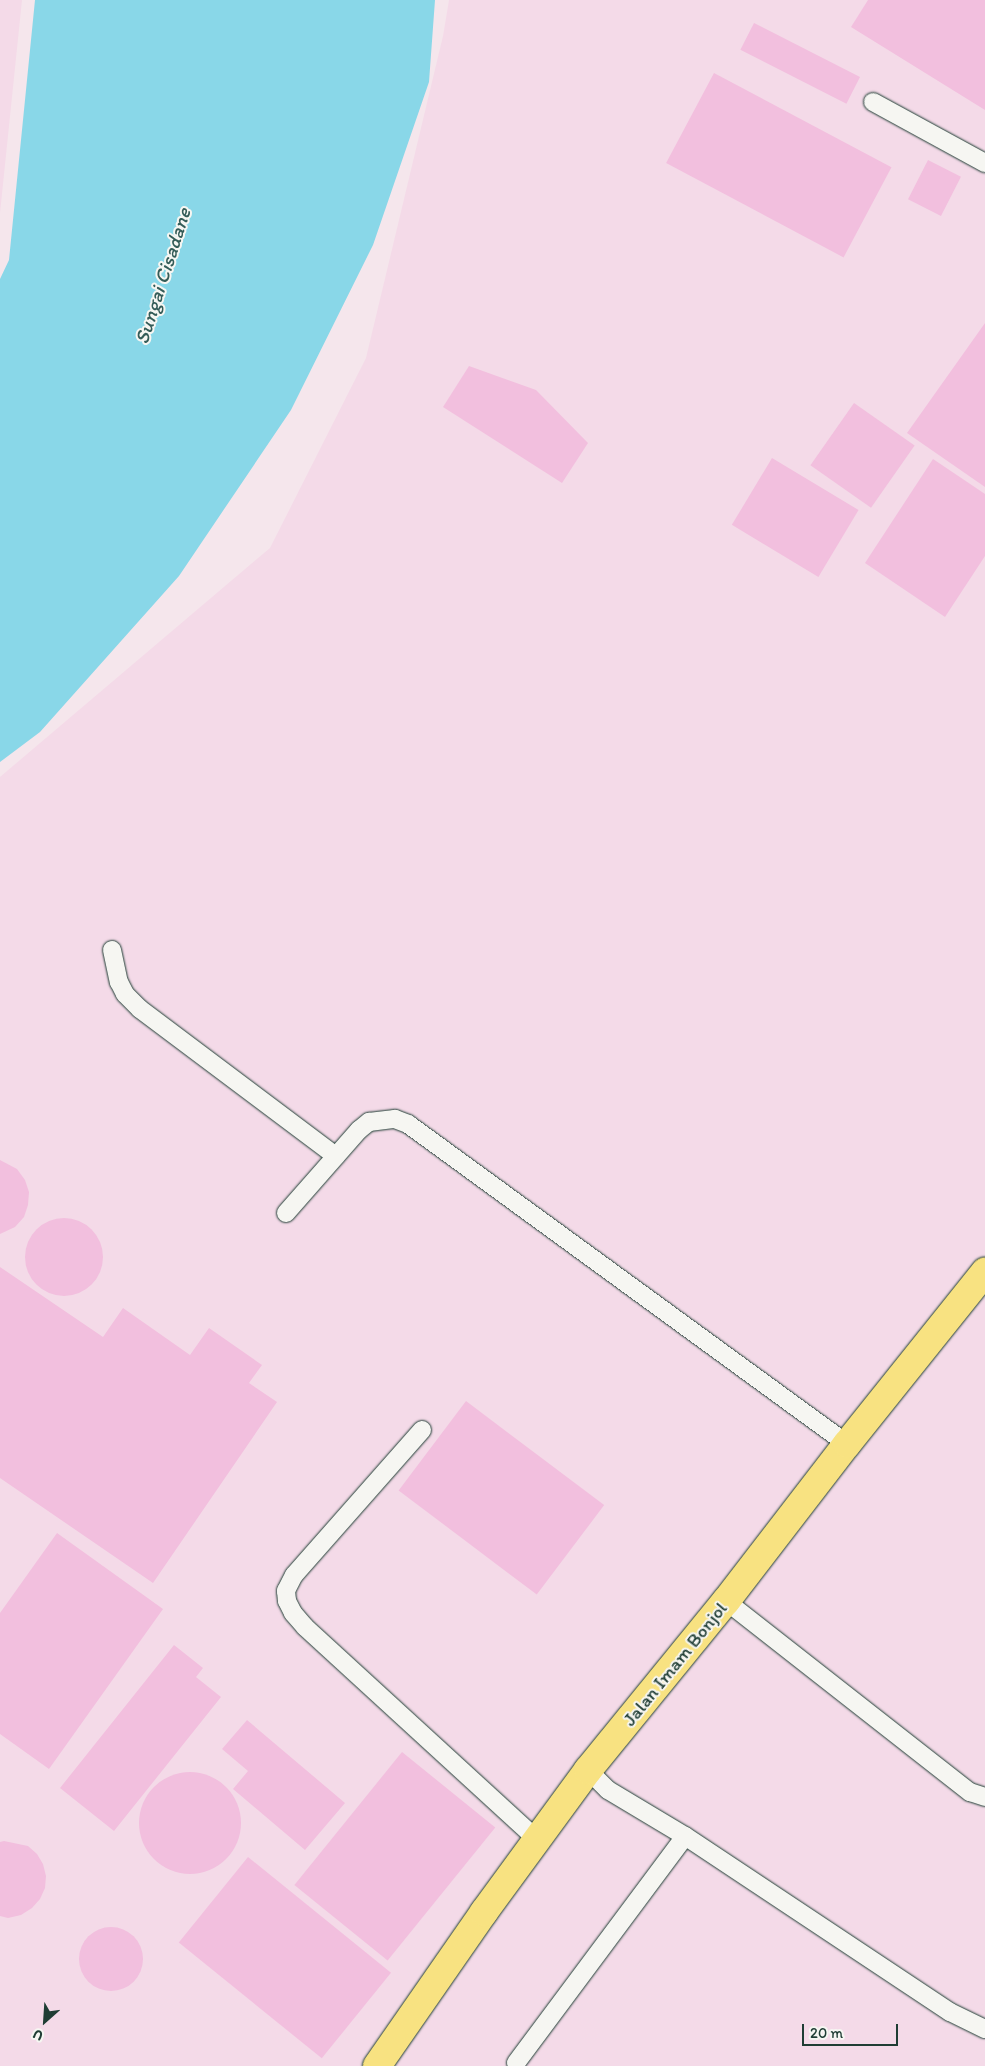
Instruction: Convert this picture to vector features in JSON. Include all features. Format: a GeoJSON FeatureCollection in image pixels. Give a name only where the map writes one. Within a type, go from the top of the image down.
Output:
{"type":"FeatureCollection","features":[{"type":"Feature","properties":{"kind":"main road","name":"Jalan Imam Bonjol"},"geometry":{"type":"LineString","coordinates":[[377,2066],[536,1839],[588,1770],[726,1601],[847,1444],[985,1272]]}},
{"type":"Feature","properties":{"kind":"lane"},"geometry":{"type":"LineString","coordinates":[[873,102],[985,163]]}},
{"type":"Feature","properties":{"kind":"lane"},"geometry":{"type":"LineString","coordinates":[[112,950],[118,982],[125,994],[140,1009],[336,1156]]}},
{"type":"Feature","properties":{"kind":"lane"},"geometry":{"type":"LineString","coordinates":[[286,1213],[369,1122],[395,1119],[408,1124],[847,1444]]}},
{"type":"Feature","properties":{"kind":"lane"},"geometry":{"type":"LineString","coordinates":[[422,1430],[294,1575],[286,1591],[287,1601],[293,1613],[306,1627],[536,1839]]}},
{"type":"Feature","properties":{"kind":"lane"},"geometry":{"type":"LineString","coordinates":[[726,1601],[970,1792],[985,1797]]}},
{"type":"Feature","properties":{"kind":"lane"},"geometry":{"type":"LineString","coordinates":[[588,1770],[608,1790],[685,1836],[950,2012],[985,2029]]}},
{"type":"Feature","properties":{"kind":"lane"},"geometry":{"type":"LineString","coordinates":[[516,2062],[685,1836]]}},
{"type":"Feature","properties":{"kind":"shaded area"},"geometry":{"type":"Polygon","coordinates":[[[0,0],[22,0],[0,213],[0,0]]]}},
{"type":"Feature","properties":{"kind":"shaded area"},"geometry":{"type":"Polygon","coordinates":[[[449,0],[985,0],[985,2066],[0,2066],[0,777],[270,548],[366,358],[443,36],[449,0]]]}},
{"type":"Feature","properties":{"kind":"water","name":"Sungai Cisadane"},"geometry":{"type":"Polygon","coordinates":[[[35,0],[435,0],[429,82],[373,245],[291,410],[179,576],[40,732],[0,762],[0,279],[9,260],[35,0]]]}},
{"type":"Feature","properties":{"kind":"building"},"geometry":{"type":"Polygon","coordinates":[[[868,0],[985,0],[985,110],[851,27],[868,0]]]}},
{"type":"Feature","properties":{"kind":"building"},"geometry":{"type":"Polygon","coordinates":[[[754,23],[860,77],[846,104],[740,50],[754,23]]]}},
{"type":"Feature","properties":{"kind":"building"},"geometry":{"type":"Polygon","coordinates":[[[714,73],[891,167],[844,257],[666,163],[714,73]]]}},
{"type":"Feature","properties":{"kind":"building"},"geometry":{"type":"Polygon","coordinates":[[[928,160],[961,177],[941,216],[908,199],[928,160]]]}},
{"type":"Feature","properties":{"kind":"building"},"geometry":{"type":"Polygon","coordinates":[[[985,323],[985,487],[907,433],[985,323]]]}},
{"type":"Feature","properties":{"kind":"building"},"geometry":{"type":"Polygon","coordinates":[[[469,366],[536,390],[588,443],[562,483],[443,407],[469,366]]]}},
{"type":"Feature","properties":{"kind":"building"},"geometry":{"type":"Polygon","coordinates":[[[854,403],[915,445],[871,508],[810,465],[854,403]]]}},
{"type":"Feature","properties":{"kind":"building"},"geometry":{"type":"Polygon","coordinates":[[[772,458],[859,510],[818,577],[732,525],[772,458]]]}},
{"type":"Feature","properties":{"kind":"building"},"geometry":{"type":"Polygon","coordinates":[[[933,459],[985,494],[985,556],[945,617],[865,563],[933,459]]]}},
{"type":"Feature","properties":{"kind":"building"},"geometry":{"type":"Polygon","coordinates":[[[0,1160],[17,1169],[25,1180],[29,1192],[28,1205],[24,1217],[15,1227],[0,1234],[0,1160]]]}},
{"type":"Feature","properties":{"kind":"building"},"geometry":{"type":"Polygon","coordinates":[[[64,1218],[79,1221],[91,1230],[100,1242],[103,1257],[100,1272],[91,1284],[79,1293],[64,1296],[49,1293],[37,1284],[28,1272],[25,1257],[28,1242],[37,1230],[49,1221],[64,1218]]]}},
{"type":"Feature","properties":{"kind":"building"},"geometry":{"type":"Polygon","coordinates":[[[0,1267],[103,1337],[123,1308],[190,1355],[209,1328],[262,1365],[249,1383],[277,1402],[153,1583],[0,1478],[0,1267]]]}},
{"type":"Feature","properties":{"kind":"building"},"geometry":{"type":"Polygon","coordinates":[[[466,1401],[604,1505],[537,1595],[399,1490],[466,1401]]]}},
{"type":"Feature","properties":{"kind":"building"},"geometry":{"type":"Polygon","coordinates":[[[57,1533],[163,1609],[49,1769],[0,1734],[0,1613],[57,1533]]]}},
{"type":"Feature","properties":{"kind":"building"},"geometry":{"type":"Polygon","coordinates":[[[174,1645],[203,1668],[196,1677],[221,1697],[114,1831],[60,1788],[174,1645]]]}},
{"type":"Feature","properties":{"kind":"building"},"geometry":{"type":"Polygon","coordinates":[[[247,1720],[345,1803],[305,1850],[233,1789],[248,1771],[222,1749],[247,1720]]]}},
{"type":"Feature","properties":{"kind":"building"},"geometry":{"type":"Polygon","coordinates":[[[402,1752],[495,1828],[388,1960],[294,1885],[402,1752]]]}},
{"type":"Feature","properties":{"kind":"building"},"geometry":{"type":"Polygon","coordinates":[[[180,1772],[200,1772],[219,1780],[233,1794],[241,1813],[238,1843],[233,1852],[219,1866],[200,1874],[180,1874],[161,1866],[147,1852],[139,1833],[139,1813],[147,1794],[161,1780],[180,1772]]]}},
{"type":"Feature","properties":{"kind":"building"},"geometry":{"type":"Polygon","coordinates":[[[4,1841],[28,1846],[37,1854],[43,1864],[46,1876],[45,1888],[40,1899],[32,1908],[21,1915],[8,1918],[0,1916],[0,1842],[4,1841]]]}},
{"type":"Feature","properties":{"kind":"building"},"geometry":{"type":"Polygon","coordinates":[[[248,1857],[391,1973],[322,2058],[179,1942],[248,1857]]]}},
{"type":"Feature","properties":{"kind":"building"},"geometry":{"type":"Polygon","coordinates":[[[111,1927],[129,1933],[137,1941],[143,1959],[137,1977],[129,1985],[111,1991],[93,1985],[85,1977],[79,1959],[85,1941],[93,1933],[111,1927]]]}}]}
